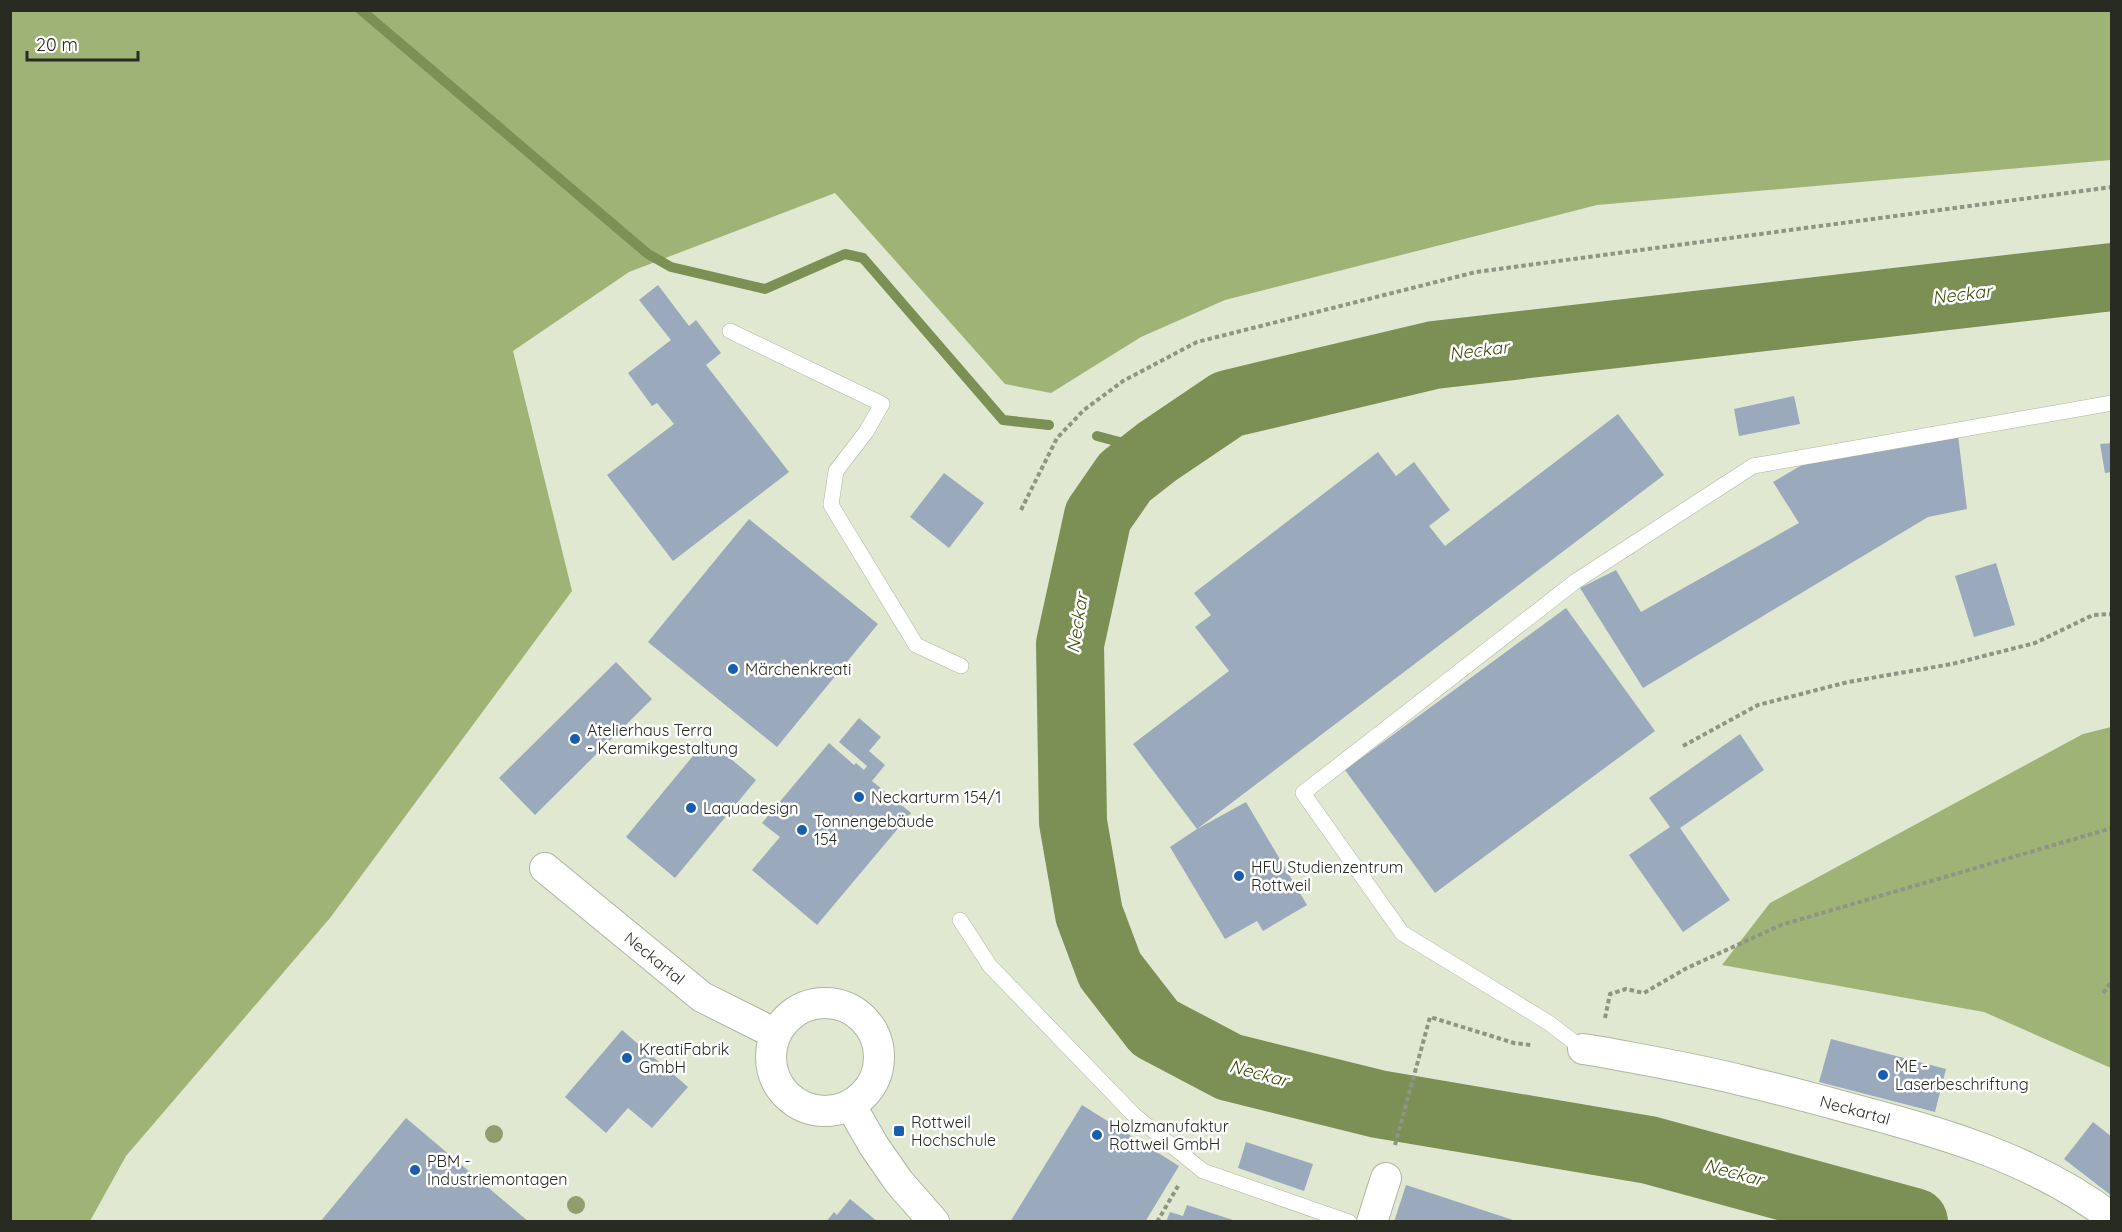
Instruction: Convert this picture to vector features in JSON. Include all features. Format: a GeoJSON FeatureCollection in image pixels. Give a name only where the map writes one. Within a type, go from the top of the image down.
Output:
{"type":"FeatureCollection","features":[{"type":"Feature","properties":{"kind":"street","name":"Neckartal"},"geometry":{"type":"LineString","coordinates":[[545,868],[702,997],[776,1034]]}},
{"type":"Feature","properties":{"kind":"street"},"geometry":{"type":"LineString","coordinates":[[818,1003],[836,1004],[853,1010],[867,1022],[875,1036],[879,1051],[879,1067],[874,1083],[864,1096],[851,1106],[835,1111],[818,1112],[802,1107],[788,1097],[777,1083],[772,1067],[771,1050],[776,1034],[786,1019],[800,1009],[818,1003]]}},
{"type":"Feature","properties":{"kind":"street","name":"Neckartal"},"geometry":{"type":"LineString","coordinates":[[1592,1051],[1743,1080],[1930,1129],[2025,1166],[2093,1204],[2112,1218]]}},
{"type":"Feature","properties":{"kind":"street"},"geometry":{"type":"LineString","coordinates":[[851,1106],[874,1146],[899,1182],[934,1221]]}},
{"type":"Feature","properties":{"kind":"street"},"geometry":{"type":"LineString","coordinates":[[1372,1221],[1386,1178]]}},
{"type":"Feature","properties":{"kind":"lane"},"geometry":{"type":"LineString","coordinates":[[730,331],[882,404],[866,432],[836,471],[831,505],[916,645],[961,666]]}},
{"type":"Feature","properties":{"kind":"lane"},"geometry":{"type":"LineString","coordinates":[[1592,1051],[1402,933],[1303,793],[1576,582],[1753,466],[2112,403]]}},
{"type":"Feature","properties":{"kind":"lane"},"geometry":{"type":"LineString","coordinates":[[960,920],[990,966],[1134,1115],[1203,1171],[1349,1221]]}},
{"type":"Feature","properties":{"kind":"path"},"geometry":{"type":"LineString","coordinates":[[1021,510],[1057,438],[1084,410],[1123,381],[1197,342],[1476,272],[2112,187]]}},
{"type":"Feature","properties":{"kind":"path"},"geometry":{"type":"LineString","coordinates":[[1683,746],[1758,705],[1848,682],[1952,664],[2035,643],[2093,615],[2112,614]]}},
{"type":"Feature","properties":{"kind":"path"},"geometry":{"type":"LineString","coordinates":[[1386,1178],[1430,1017],[1514,1043],[1592,1051],[1610,994],[1626,989],[1644,993],[1685,969],[1781,925],[2112,828]]}},
{"type":"Feature","properties":{"kind":"path"},"geometry":{"type":"LineString","coordinates":[[2103,993],[2112,981]]}},
{"type":"Feature","properties":{"kind":"path"},"geometry":{"type":"LineString","coordinates":[[1157,1221],[1192,1162]]}},
{"type":"Feature","properties":{"kind":"green space"},"geometry":{"type":"Polygon","coordinates":[[[10,11],[2111,11],[2111,160],[1597,205],[1225,300],[1141,337],[1051,393],[1005,384],[835,193],[629,272],[513,351],[572,591],[330,918],[126,1156],[90,1221],[11,1221],[10,11]]]}},
{"type":"Feature","properties":{"kind":"green space"},"geometry":{"type":"Polygon","coordinates":[[[2111,727],[2111,1068],[1984,1012],[1722,965],[1770,903],[2083,734],[2111,727]]]}},
{"type":"Feature","properties":{"kind":"building"},"geometry":{"type":"Polygon","coordinates":[[[658,285],[689,326],[696,320],[721,353],[706,365],[789,472],[673,561],[607,475],[674,424],[657,403],[652,406],[628,373],[671,340],[639,300],[658,285]]]}},
{"type":"Feature","properties":{"kind":"building"},"geometry":{"type":"Polygon","coordinates":[[[1794,396],[1800,424],[1739,436],[1734,409],[1794,396]]]}},
{"type":"Feature","properties":{"kind":"building"},"geometry":{"type":"Polygon","coordinates":[[[1618,414],[1664,475],[1197,829],[1133,744],[1229,671],[1195,627],[1211,615],[1194,593],[1378,452],[1396,476],[1414,462],[1450,510],[1429,526],[1445,546],[1618,414]]]}},
{"type":"Feature","properties":{"kind":"building"},"geometry":{"type":"Polygon","coordinates":[[[1958,435],[1967,509],[1928,517],[1643,688],[1580,588],[1616,570],[1641,612],[1799,523],[1773,482],[1807,462],[1958,435]]]}},
{"type":"Feature","properties":{"kind":"building"},"geometry":{"type":"Polygon","coordinates":[[[2112,443],[2112,472],[2105,473],[2100,444],[2112,443]]]}},
{"type":"Feature","properties":{"kind":"building"},"geometry":{"type":"Polygon","coordinates":[[[944,473],[984,503],[949,548],[910,517],[944,473]]]}},
{"type":"Feature","properties":{"kind":"building"},"geometry":{"type":"Polygon","coordinates":[[[749,519],[878,624],[777,747],[648,642],[749,519]]]}},
{"type":"Feature","properties":{"kind":"building"},"geometry":{"type":"Polygon","coordinates":[[[1996,563],[2015,625],[1974,637],[1955,576],[1996,563]]]}},
{"type":"Feature","properties":{"kind":"building"},"geometry":{"type":"Polygon","coordinates":[[[1566,608],[1655,731],[1435,893],[1345,770],[1566,608]]]}},
{"type":"Feature","properties":{"kind":"building","name":"Atelierhaus Terra - Keramikgestaltung"},"geometry":{"type":"Polygon","coordinates":[[[616,662],[652,699],[535,815],[499,778],[616,662]]]}},
{"type":"Feature","properties":{"kind":"building","name":"Tonnengebäude 154"},"geometry":{"type":"Polygon","coordinates":[[[859,718],[881,737],[869,751],[885,765],[872,781],[911,813],[817,925],[752,870],[780,837],[762,823],[829,743],[854,765],[856,763],[864,770],[867,766],[839,742],[859,718]]]}},
{"type":"Feature","properties":{"kind":"building"},"geometry":{"type":"Polygon","coordinates":[[[1740,734],[1764,770],[1680,828],[1730,900],[1683,932],[1629,855],[1670,827],[1649,798],[1740,734]]]}},
{"type":"Feature","properties":{"kind":"building","name":"Laquadesign"},"geometry":{"type":"Polygon","coordinates":[[[707,739],[756,780],[675,878],[626,837],[707,739]]]}},
{"type":"Feature","properties":{"kind":"building","name":"HFU Studienzentrum Rottweil"},"geometry":{"type":"Polygon","coordinates":[[[1246,802],[1307,905],[1263,931],[1257,921],[1225,939],[1170,847],[1246,802]]]}},
{"type":"Feature","properties":{"kind":"building","name":"KreatiFabrik GmbH"},"geometry":{"type":"Polygon","coordinates":[[[622,1030],[688,1087],[652,1128],[628,1108],[606,1133],[565,1097],[622,1030]]]}},
{"type":"Feature","properties":{"kind":"building","name":"ME - Laserbeschriftung"},"geometry":{"type":"Polygon","coordinates":[[[1831,1039],[1946,1069],[1935,1112],[1819,1082],[1831,1039]]]}},
{"type":"Feature","properties":{"kind":"building","name":"Holzmanufaktur Rottweil GmbH"},"geometry":{"type":"Polygon","coordinates":[[[1082,1105],[1179,1166],[1145,1222],[1010,1222],[1082,1105]]]}},
{"type":"Feature","properties":{"kind":"building","name":"PBM - Industriemontagen"},"geometry":{"type":"Polygon","coordinates":[[[406,1118],[529,1222],[320,1222],[406,1118]]]}},
{"type":"Feature","properties":{"kind":"building"},"geometry":{"type":"Polygon","coordinates":[[[2093,1122],[2112,1137],[2112,1196],[2064,1159],[2093,1122]]]}},
{"type":"Feature","properties":{"kind":"building"},"geometry":{"type":"Polygon","coordinates":[[[1246,1142],[1313,1164],[1304,1191],[1238,1168],[1246,1142]]]}},
{"type":"Feature","properties":{"kind":"building"},"geometry":{"type":"Polygon","coordinates":[[[1406,1185],[1516,1221],[1516,1222],[1394,1222],[1406,1185]]]}},
{"type":"Feature","properties":{"kind":"building"},"geometry":{"type":"Polygon","coordinates":[[[850,1199],[878,1222],[826,1222],[834,1212],[837,1215],[850,1199]]]}},
{"type":"Feature","properties":{"kind":"building"},"geometry":{"type":"Polygon","coordinates":[[[1187,1205],[1236,1222],[1166,1222],[1170,1212],[1183,1216],[1187,1205]]]}},
{"type":"Feature","properties":{"kind":"waterway"},"geometry":{"type":"LineString","coordinates":[[361,10],[648,254],[671,267],[765,289],[845,254],[863,258],[1003,420],[1049,425]]}},
{"type":"Feature","properties":{"kind":"waterway","name":"Neckar"},"geometry":{"type":"LineString","coordinates":[[1914,1222],[1649,1150],[1378,1104],[1229,1067],[1155,1028],[1110,970],[1089,914],[1073,822],[1070,644],[1098,516],[1125,477],[1157,452],[1228,404],[1434,355],[2112,277]]}},
{"type":"Feature","properties":{"kind":"waterway"},"geometry":{"type":"LineString","coordinates":[[1097,436],[1157,452]]}},
{"type":"Feature","properties":{"kind":"place","name":"Märchenkreati"},"geometry":{"type":"Point","coordinates":[733,669]}},
{"type":"Feature","properties":{"kind":"place","name":"Atelierhaus Terra - Keramikgestaltung"},"geometry":{"type":"Point","coordinates":[575,739]}},
{"type":"Feature","properties":{"kind":"place","name":"Neckarturm 154/1"},"geometry":{"type":"Point","coordinates":[859,797]}},
{"type":"Feature","properties":{"kind":"place","name":"Laquadesign"},"geometry":{"type":"Point","coordinates":[691,808]}},
{"type":"Feature","properties":{"kind":"place","name":"Tonnengebäude 154"},"geometry":{"type":"Point","coordinates":[802,830]}},
{"type":"Feature","properties":{"kind":"place","name":"HFU Studienzentrum Rottweil"},"geometry":{"type":"Point","coordinates":[1239,876]}},
{"type":"Feature","properties":{"kind":"place","name":"KreatiFabrik GmbH"},"geometry":{"type":"Point","coordinates":[627,1058]}},
{"type":"Feature","properties":{"kind":"place","name":"ME - Laserbeschriftung"},"geometry":{"type":"Point","coordinates":[1883,1075]}},
{"type":"Feature","properties":{"kind":"place","name":"Rottweil Hochschule"},"geometry":{"type":"Point","coordinates":[899,1131]}},
{"type":"Feature","properties":{"kind":"place","name":"Holzmanufaktur Rottweil GmbH"},"geometry":{"type":"Point","coordinates":[1097,1135]}},
{"type":"Feature","properties":{"kind":"place","name":"PBM - Industriemontagen"},"geometry":{"type":"Point","coordinates":[415,1170]}}]}
